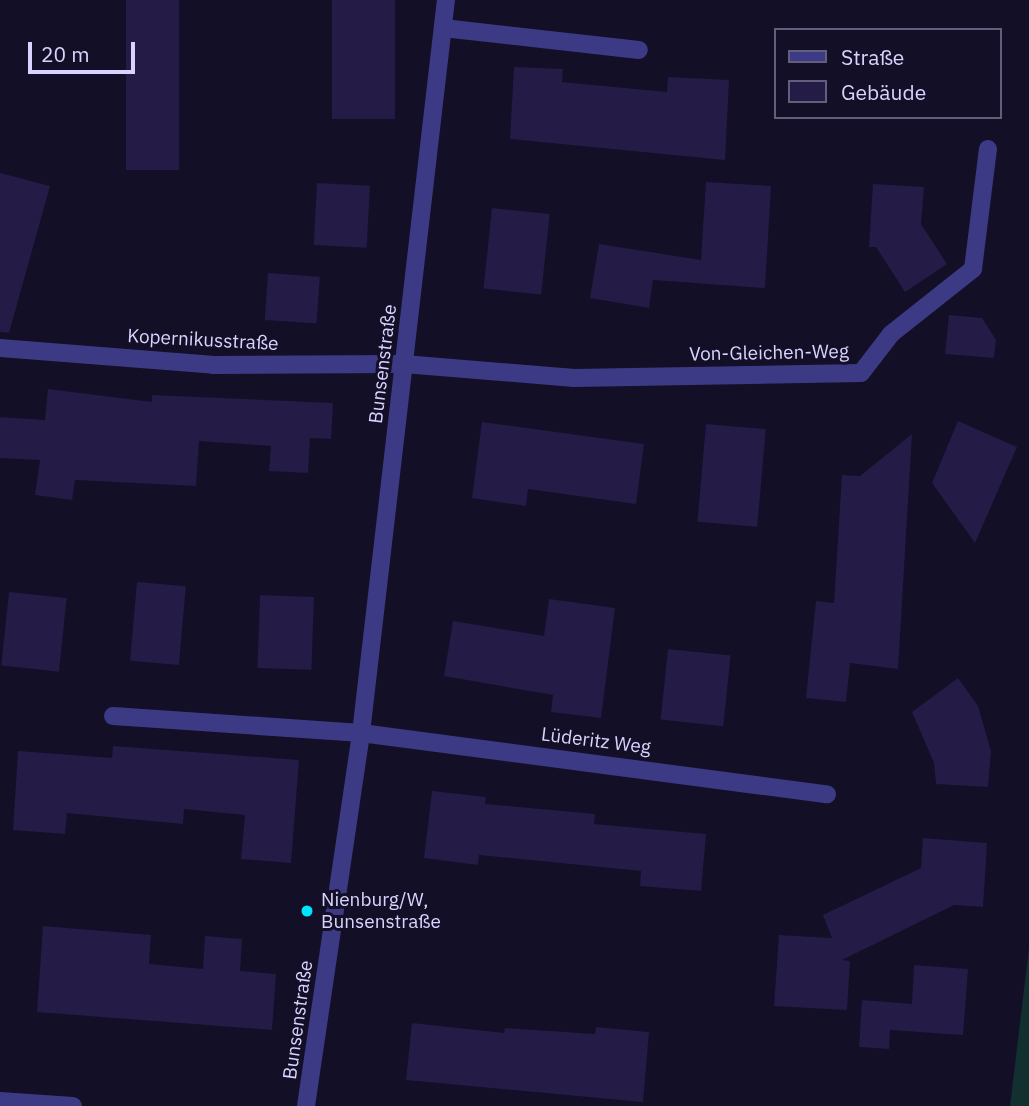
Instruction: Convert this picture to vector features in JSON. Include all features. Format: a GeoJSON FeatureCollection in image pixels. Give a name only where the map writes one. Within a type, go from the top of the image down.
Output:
{"type":"FeatureCollection","features":[{"type":"Feature","properties":{"kind":"street","name":"Bunsenstraße"},"geometry":{"type":"LineString","coordinates":[[306,1106],[361,733],[446,0]]}},
{"type":"Feature","properties":{"kind":"street"},"geometry":{"type":"LineString","coordinates":[[443,28],[639,50]]}},
{"type":"Feature","properties":{"kind":"street","name":"Von-Gleichen-Weg"},"geometry":{"type":"LineString","coordinates":[[404,364],[574,378],[861,373],[891,334],[973,269],[988,149]]}},
{"type":"Feature","properties":{"kind":"street","name":"Kopernikusstraße"},"geometry":{"type":"LineString","coordinates":[[0,348],[214,365],[404,364]]}},
{"type":"Feature","properties":{"kind":"street"},"geometry":{"type":"LineString","coordinates":[[113,716],[361,733]]}},
{"type":"Feature","properties":{"kind":"street","name":"Lüderitz Weg"},"geometry":{"type":"LineString","coordinates":[[361,733],[827,794]]}},
{"type":"Feature","properties":{"kind":"street"},"geometry":{"type":"LineString","coordinates":[[0,1101],[73,1106]]}},
{"type":"Feature","properties":{"kind":"green space"},"geometry":{"type":"Polygon","coordinates":[[[1029,948],[1029,1106],[1010,1106],[1029,948]]]}},
{"type":"Feature","properties":{"kind":"building"},"geometry":{"type":"Polygon","coordinates":[[[126,0],[179,0],[179,170],[126,170],[126,0]]]}},
{"type":"Feature","properties":{"kind":"building"},"geometry":{"type":"Polygon","coordinates":[[[332,0],[395,0],[395,119],[332,119],[332,0]]]}},
{"type":"Feature","properties":{"kind":"building"},"geometry":{"type":"Polygon","coordinates":[[[514,67],[563,69],[562,82],[667,92],[668,77],[729,80],[725,160],[510,139],[514,67]]]}},
{"type":"Feature","properties":{"kind":"building"},"geometry":{"type":"Polygon","coordinates":[[[0,173],[50,186],[9,333],[0,332],[0,173]]]}},
{"type":"Feature","properties":{"kind":"building"},"geometry":{"type":"Polygon","coordinates":[[[706,182],[771,186],[765,288],[653,280],[649,308],[590,298],[599,244],[701,260],[706,182]]]}},
{"type":"Feature","properties":{"kind":"building"},"geometry":{"type":"Polygon","coordinates":[[[317,183],[370,186],[367,248],[314,245],[317,183]]]}},
{"type":"Feature","properties":{"kind":"building"},"geometry":{"type":"Polygon","coordinates":[[[873,184],[924,187],[921,224],[947,264],[905,292],[876,247],[869,247],[873,184]]]}},
{"type":"Feature","properties":{"kind":"building"},"geometry":{"type":"Polygon","coordinates":[[[492,208],[550,214],[541,295],[484,289],[492,208]]]}},
{"type":"Feature","properties":{"kind":"building"},"geometry":{"type":"Polygon","coordinates":[[[268,273],[320,277],[317,324],[265,320],[268,273]]]}},
{"type":"Feature","properties":{"kind":"building"},"geometry":{"type":"Polygon","coordinates":[[[949,315],[982,318],[996,340],[994,358],[945,354],[949,315]]]}},
{"type":"Feature","properties":{"kind":"building"},"geometry":{"type":"Polygon","coordinates":[[[48,389],[152,402],[152,395],[333,403],[331,439],[310,438],[308,473],[269,471],[271,446],[199,441],[196,486],[75,480],[72,500],[35,495],[40,460],[0,458],[0,417],[45,420],[48,389]]]}},
{"type":"Feature","properties":{"kind":"building"},"geometry":{"type":"Polygon","coordinates":[[[958,421],[1017,447],[975,543],[932,483],[958,421]]]}},
{"type":"Feature","properties":{"kind":"building"},"geometry":{"type":"Polygon","coordinates":[[[482,422],[644,444],[636,504],[528,489],[526,506],[472,498],[482,422]]]}},
{"type":"Feature","properties":{"kind":"building"},"geometry":{"type":"Polygon","coordinates":[[[706,424],[766,429],[757,527],[697,522],[706,424]]]}},
{"type":"Feature","properties":{"kind":"building"},"geometry":{"type":"Polygon","coordinates":[[[912,434],[898,669],[850,663],[846,702],[806,698],[816,601],[834,603],[842,475],[860,476],[912,434]]]}},
{"type":"Feature","properties":{"kind":"building"},"geometry":{"type":"Polygon","coordinates":[[[137,582],[186,586],[179,665],[130,661],[137,582]]]}},
{"type":"Feature","properties":{"kind":"building"},"geometry":{"type":"Polygon","coordinates":[[[9,592],[67,598],[59,672],[1,666],[9,592]]]}},
{"type":"Feature","properties":{"kind":"building"},"geometry":{"type":"Polygon","coordinates":[[[260,595],[314,597],[311,670],[257,668],[260,595]]]}},
{"type":"Feature","properties":{"kind":"building"},"geometry":{"type":"Polygon","coordinates":[[[549,599],[615,608],[601,718],[551,712],[553,695],[444,676],[453,621],[544,636],[549,599]]]}},
{"type":"Feature","properties":{"kind":"building"},"geometry":{"type":"Polygon","coordinates":[[[668,649],[731,656],[723,726],[661,720],[668,649]]]}},
{"type":"Feature","properties":{"kind":"building"},"geometry":{"type":"Polygon","coordinates":[[[958,678],[978,706],[991,751],[988,787],[936,784],[934,763],[912,712],[958,678]]]}},
{"type":"Feature","properties":{"kind":"building"},"geometry":{"type":"Polygon","coordinates":[[[113,746],[299,760],[291,863],[241,859],[245,815],[184,809],[183,824],[67,813],[65,834],[13,830],[18,751],[112,758],[113,746]]]}},
{"type":"Feature","properties":{"kind":"building"},"geometry":{"type":"Polygon","coordinates":[[[432,791],[486,797],[485,804],[595,814],[594,824],[706,834],[701,891],[640,886],[641,871],[479,855],[478,865],[424,858],[432,791]]]}},
{"type":"Feature","properties":{"kind":"building"},"geometry":{"type":"Polygon","coordinates":[[[923,838],[987,843],[983,907],[954,905],[842,960],[850,961],[847,1010],[774,1006],[779,935],[832,938],[823,915],[921,868],[923,838]]]}},
{"type":"Feature","properties":{"kind":"building"},"geometry":{"type":"Polygon","coordinates":[[[43,926],[151,935],[149,964],[203,969],[205,936],[242,939],[240,971],[276,974],[272,1030],[37,1012],[43,926]]]}},
{"type":"Feature","properties":{"kind":"building"},"geometry":{"type":"Polygon","coordinates":[[[914,965],[968,969],[963,1035],[890,1030],[889,1049],[859,1047],[862,1000],[912,1004],[914,965]]]}},
{"type":"Feature","properties":{"kind":"building"},"geometry":{"type":"Polygon","coordinates":[[[412,1023],[504,1033],[505,1028],[595,1034],[596,1027],[649,1032],[643,1102],[406,1080],[412,1023]]]}},
{"type":"Feature","properties":{"kind":"place","name":"Nienburg/W, Bunsenstraße"},"geometry":{"type":"Point","coordinates":[307,911]}}]}
